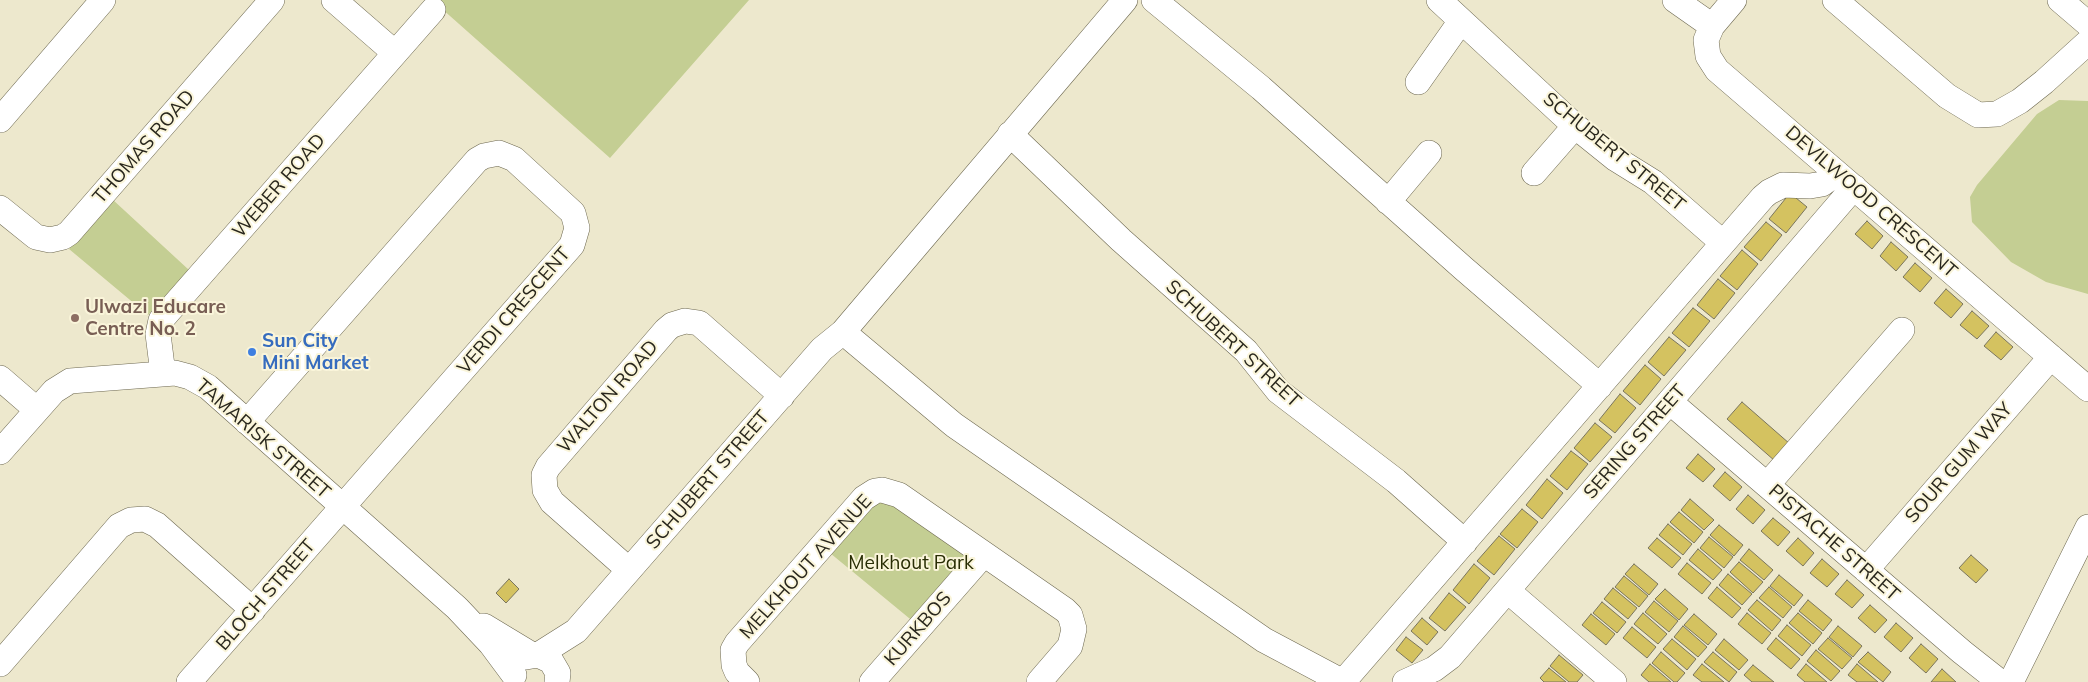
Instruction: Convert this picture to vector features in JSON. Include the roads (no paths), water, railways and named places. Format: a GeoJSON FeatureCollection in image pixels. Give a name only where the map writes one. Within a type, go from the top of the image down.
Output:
{"type":"FeatureCollection","features":[{"type":"Feature","properties":{"kind":"street"},"geometry":{"type":"LineString","coordinates":[[0,120],[103,0]]}},
{"type":"Feature","properties":{"kind":"street","name":"THOMAS ROAD"},"geometry":{"type":"LineString","coordinates":[[0,208],[36,237],[50,240],[63,237],[69,233],[272,0]]}},
{"type":"Feature","properties":{"kind":"street"},"geometry":{"type":"LineString","coordinates":[[334,0],[395,53]]}},
{"type":"Feature","properties":{"kind":"street","name":"SCHUBERT STREET"},"geometry":{"type":"LineString","coordinates":[[514,680],[520,662],[576,631],[822,349],[843,332],[1125,0]]}},
{"type":"Feature","properties":{"kind":"street"},"geometry":{"type":"LineString","coordinates":[[1154,0],[1261,88],[1530,327],[1600,386]]}},
{"type":"Feature","properties":{"kind":"street","name":"SCHUBERT STREET"},"geometry":{"type":"LineString","coordinates":[[1439,0],[1575,126],[1616,159],[1653,182],[1723,243]]}},
{"type":"Feature","properties":{"kind":"street"},"geometry":{"type":"LineString","coordinates":[[1675,0],[1712,26]]}},
{"type":"Feature","properties":{"kind":"street","name":"DEVILWOOD CRESCENT"},"geometry":{"type":"LineString","coordinates":[[1734,0],[1712,26],[1706,40],[1706,48],[1711,64],[2088,389]]}},
{"type":"Feature","properties":{"kind":"street"},"geometry":{"type":"LineString","coordinates":[[1835,0],[1947,96],[1978,115],[1998,114],[2020,101],[2088,42]]}},
{"type":"Feature","properties":{"kind":"street"},"geometry":{"type":"LineString","coordinates":[[2060,0],[2088,24]]}},
{"type":"Feature","properties":{"kind":"street","name":"WEBER ROAD"},"geometry":{"type":"LineString","coordinates":[[163,374],[158,334],[161,320],[433,10]]}},
{"type":"Feature","properties":{"kind":"street"},"geometry":{"type":"LineString","coordinates":[[1418,82],[1461,21]]}},
{"type":"Feature","properties":{"kind":"street"},"geometry":{"type":"LineString","coordinates":[[1534,174],[1575,126]]}},
{"type":"Feature","properties":{"kind":"street","name":"SCHUBERT STREET"},"geometry":{"type":"LineString","coordinates":[[1010,134],[1121,240],[1246,352],[1278,390],[1396,481],[1465,542]]}},
{"type":"Feature","properties":{"kind":"street","name":"VERDI CRESCENT"},"geometry":{"type":"LineString","coordinates":[[247,422],[477,160],[491,153],[507,155],[514,159],[573,213],[577,228],[575,240],[343,507]]}},
{"type":"Feature","properties":{"kind":"street"},"geometry":{"type":"LineString","coordinates":[[1388,202],[1429,153]]}},
{"type":"Feature","properties":{"kind":"street"},"geometry":{"type":"LineString","coordinates":[[843,332],[954,425],[1264,640],[1343,682],[1769,192],[1790,184],[1816,186],[1830,179],[1845,180]]}},
{"type":"Feature","properties":{"kind":"street","name":"SERING STREET"},"geometry":{"type":"LineString","coordinates":[[1405,682],[1434,669],[1450,657],[1670,402],[1845,180]]}},
{"type":"Feature","properties":{"kind":"street","name":"WALTON ROAD"},"geometry":{"type":"LineString","coordinates":[[629,570],[552,502],[545,490],[544,475],[548,467],[666,330],[678,322],[692,321],[699,323],[782,396]]}},
{"type":"Feature","properties":{"kind":"street"},"geometry":{"type":"LineString","coordinates":[[1767,485],[1902,330]]}},
{"type":"Feature","properties":{"kind":"street","name":"SOUR GUM WAY"},"geometry":{"type":"LineString","coordinates":[[1866,570],[2051,357]]}},
{"type":"Feature","properties":{"kind":"street","name":"TAMARISK STREET"},"geometry":{"type":"LineString","coordinates":[[0,452],[58,387],[70,381],[163,374],[183,374],[200,381],[457,608],[491,644],[514,680]]}},
{"type":"Feature","properties":{"kind":"street"},"geometry":{"type":"LineString","coordinates":[[0,378],[37,410]]}},
{"type":"Feature","properties":{"kind":"street","name":"PISTACHE STREET"},"geometry":{"type":"LineString","coordinates":[[1670,402],[1990,676],[2000,682]]}},
{"type":"Feature","properties":{"kind":"street","name":"MELKHOUT AVENUE"},"geometry":{"type":"LineString","coordinates":[[747,682],[737,672],[734,665],[733,650],[737,643],[869,494],[882,490],[893,492],[1065,610],[1073,622],[1074,635],[1070,646],[1039,682]]}},
{"type":"Feature","properties":{"kind":"street","name":"BLOCH STREET"},"geometry":{"type":"LineString","coordinates":[[189,682],[343,507]]}},
{"type":"Feature","properties":{"kind":"street"},"geometry":{"type":"LineString","coordinates":[[0,664],[119,526],[131,520],[145,519],[157,525],[253,610]]}},
{"type":"Feature","properties":{"kind":"street"},"geometry":{"type":"LineString","coordinates":[[2011,682],[2088,527]]}},
{"type":"Feature","properties":{"kind":"street","name":"KURKBOS"},"geometry":{"type":"LineString","coordinates":[[872,682],[984,554]]}},
{"type":"Feature","properties":{"kind":"street"},"geometry":{"type":"LineString","coordinates":[[1508,590],[1614,682]]}},
{"type":"Feature","properties":{"kind":"street","name":"TAMARISK STREET"},"geometry":{"type":"LineString","coordinates":[[457,608],[498,636],[551,661],[558,679]]}},
{"type":"Feature","properties":{"kind":"street","name":"SCHUBERT STREET"},"geometry":{"type":"LineString","coordinates":[[558,679],[576,631]]}},
{"type":"Feature","properties":{"kind":"place","name":"Ulwazi Educare Centre No. 2"},"geometry":{"type":"Point","coordinates":[75,318]}},
{"type":"Feature","properties":{"kind":"place","name":"Sun City Mini Market"},"geometry":{"type":"Point","coordinates":[252,352]}},
{"type":"Feature","properties":{"kind":"park label","name":"Melkhout Park"},"geometry":{"type":"Point","coordinates":[911,563]}}]}
